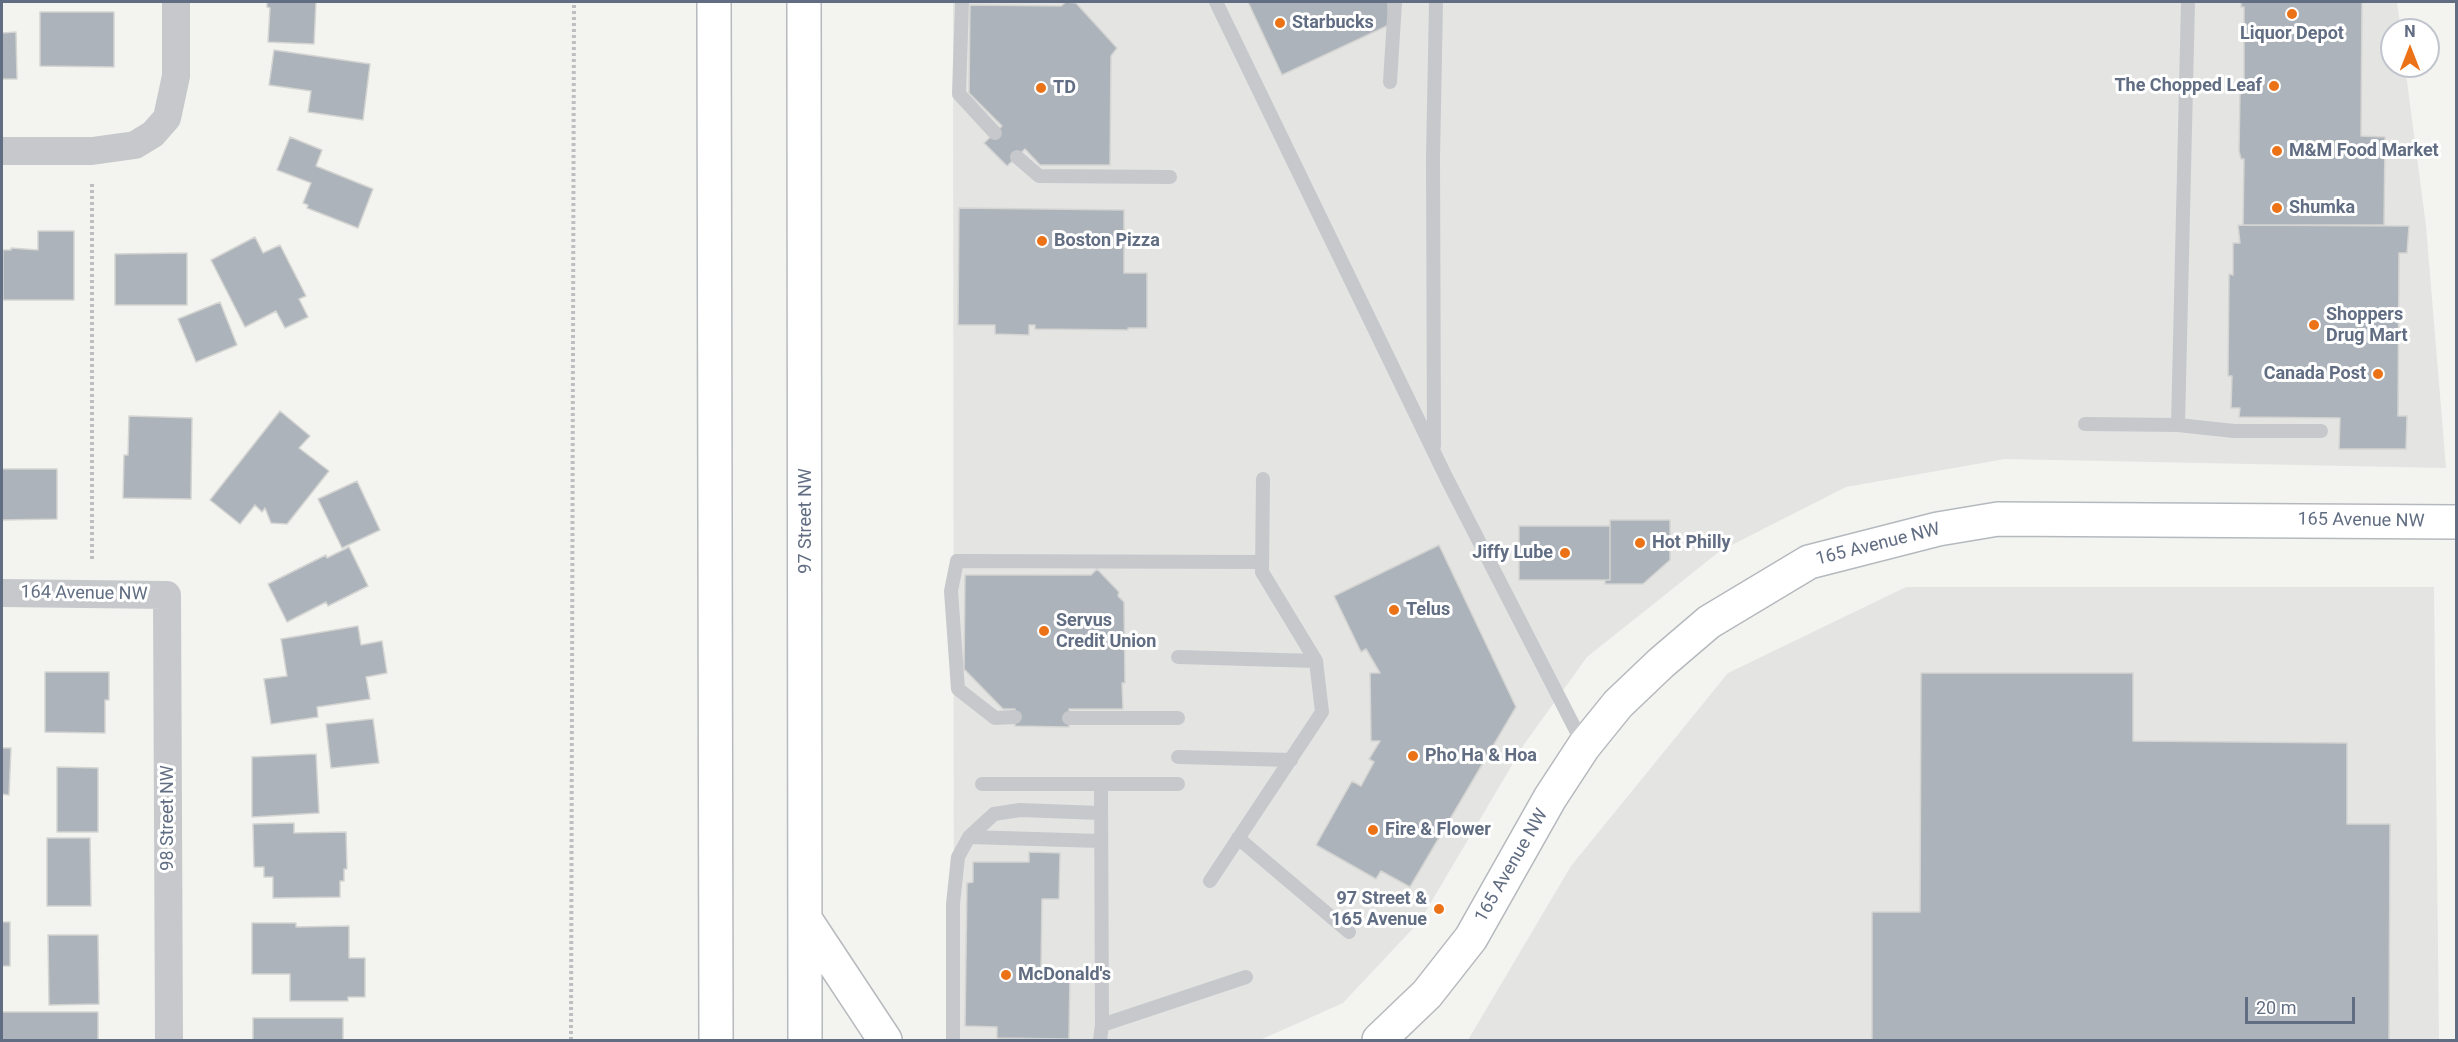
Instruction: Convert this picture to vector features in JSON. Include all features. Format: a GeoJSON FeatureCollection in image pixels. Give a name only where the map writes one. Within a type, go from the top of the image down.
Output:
{"type":"FeatureCollection","features":[{"type":"Feature","properties":{"kind":"main road"},"geometry":{"type":"LineString","coordinates":[[714,2],[716,1041]]}},
{"type":"Feature","properties":{"kind":"main road","name":"97 Street NW"},"geometry":{"type":"LineString","coordinates":[[804,2],[805,1041]]}},
{"type":"Feature","properties":{"kind":"main road","name":"165 Avenue NW"},"geometry":{"type":"LineString","coordinates":[[1379,1041],[1427,994],[1471,938],[1550,798],[1584,746],[1635,688],[1709,622],[1809,562],[1938,528],[1998,519],[2457,522]]}},
{"type":"Feature","properties":{"kind":"main road"},"geometry":{"type":"LineString","coordinates":[[806,919],[885,1041]]}},
{"type":"Feature","properties":{"kind":"street"},"geometry":{"type":"LineString","coordinates":[[2,151],[92,151],[135,145],[153,134],[167,118],[176,76],[176,2]]}},
{"type":"Feature","properties":{"kind":"street","name":"164 Avenue NW"},"geometry":{"type":"LineString","coordinates":[[2,592],[167,595]]}},
{"type":"Feature","properties":{"kind":"street","name":"98 Street NW"},"geometry":{"type":"LineString","coordinates":[[167,595],[169,1041]]}},
{"type":"Feature","properties":{"kind":"lane"},"geometry":{"type":"LineString","coordinates":[[962,2],[959,94],[995,133]]}},
{"type":"Feature","properties":{"kind":"lane"},"geometry":{"type":"LineString","coordinates":[[1216,2],[1434,452],[1584,746]]}},
{"type":"Feature","properties":{"kind":"lane"},"geometry":{"type":"LineString","coordinates":[[1390,82],[1395,2]]}},
{"type":"Feature","properties":{"kind":"lane"},"geometry":{"type":"LineString","coordinates":[[1434,452],[1433,158],[1436,2]]}},
{"type":"Feature","properties":{"kind":"lane"},"geometry":{"type":"LineString","coordinates":[[2178,425],[2188,2]]}},
{"type":"Feature","properties":{"kind":"lane"},"geometry":{"type":"LineString","coordinates":[[1017,157],[1039,176],[1170,177]]}},
{"type":"Feature","properties":{"kind":"lane"},"geometry":{"type":"LineString","coordinates":[[2085,424],[2178,425],[2234,432],[2321,431]]}},
{"type":"Feature","properties":{"kind":"lane"},"geometry":{"type":"LineString","coordinates":[[1210,881],[1322,712],[1316,661],[1262,572],[1263,479]]}},
{"type":"Feature","properties":{"kind":"lane"},"geometry":{"type":"LineString","coordinates":[[1015,717],[995,718],[958,689],[951,591],[957,561],[1262,562]]}},
{"type":"Feature","properties":{"kind":"lane"},"geometry":{"type":"LineString","coordinates":[[1178,657],[1316,661]]}},
{"type":"Feature","properties":{"kind":"lane"},"geometry":{"type":"LineString","coordinates":[[1069,718],[1178,718]]}},
{"type":"Feature","properties":{"kind":"lane"},"geometry":{"type":"LineString","coordinates":[[1178,756],[1291,760]]}},
{"type":"Feature","properties":{"kind":"lane"},"geometry":{"type":"LineString","coordinates":[[982,784],[1178,784]]}},
{"type":"Feature","properties":{"kind":"lane"},"geometry":{"type":"LineString","coordinates":[[1100,1041],[1102,1025],[1101,784]]}},
{"type":"Feature","properties":{"kind":"lane"},"geometry":{"type":"LineString","coordinates":[[952,1041],[952,904],[958,856],[969,837],[994,814],[1020,810],[1100,813]]}},
{"type":"Feature","properties":{"kind":"lane"},"geometry":{"type":"LineString","coordinates":[[969,837],[1100,841]]}},
{"type":"Feature","properties":{"kind":"lane"},"geometry":{"type":"LineString","coordinates":[[1238,838],[1349,932]]}},
{"type":"Feature","properties":{"kind":"lane"},"geometry":{"type":"LineString","coordinates":[[1102,1025],[1246,977]]}},
{"type":"Feature","properties":{"kind":"path"},"geometry":{"type":"LineString","coordinates":[[571,1041],[574,2]]}},
{"type":"Feature","properties":{"kind":"path"},"geometry":{"type":"LineString","coordinates":[[91,592],[92,151]]}},
{"type":"Feature","properties":{"kind":"shaded area"},"geometry":{"type":"Polygon","coordinates":[[[953,2],[2397,2],[2399,18],[2380,18],[2380,78],[2407,78],[2426,226],[2446,468],[2005,459],[1846,487],[1720,551],[1587,657],[1525,743],[1420,921],[1343,1003],[1260,1040],[954,1040],[953,2]]]}},
{"type":"Feature","properties":{"kind":"shaded area"},"geometry":{"type":"Polygon","coordinates":[[[1906,587],[2434,587],[2439,1040],[1468,1040],[1571,866],[1728,673],[1906,587]]]}},
{"type":"Feature","properties":{"kind":"building"},"geometry":{"type":"Polygon","coordinates":[[[267,2],[316,2],[314,44],[268,42],[270,8],[267,7],[267,2]]]}},
{"type":"Feature","properties":{"kind":"building","name":"TD"},"geometry":{"type":"Polygon","coordinates":[[[1066,2],[1076,3],[1117,48],[1111,56],[1110,165],[1040,165],[1025,149],[1007,166],[984,143],[1002,126],[969,93],[970,5],[1061,6],[1066,2]]]}},
{"type":"Feature","properties":{"kind":"building"},"geometry":{"type":"Polygon","coordinates":[[[1248,2],[1388,2],[1389,25],[1282,75],[1248,2]]]}},
{"type":"Feature","properties":{"kind":"building"},"geometry":{"type":"Polygon","coordinates":[[[2241,2],[2362,2],[2361,136],[2385,137],[2384,225],[2243,225],[2244,159],[2241,159],[2239,151],[2240,91],[2241,83],[2244,83],[2244,7],[2241,7],[2241,2]]]}},
{"type":"Feature","properties":{"kind":"building"},"geometry":{"type":"Polygon","coordinates":[[[40,12],[114,12],[114,67],[40,66],[40,12]]]}},
{"type":"Feature","properties":{"kind":"building"},"geometry":{"type":"Polygon","coordinates":[[[16,32],[17,79],[2,79],[2,33],[16,32]]]}},
{"type":"Feature","properties":{"kind":"building"},"geometry":{"type":"Polygon","coordinates":[[[274,50],[370,64],[363,120],[308,112],[311,91],[269,85],[274,50]]]}},
{"type":"Feature","properties":{"kind":"building"},"geometry":{"type":"Polygon","coordinates":[[[290,137],[322,150],[316,166],[373,189],[358,228],[307,208],[308,205],[303,203],[311,183],[277,170],[290,137]]]}},
{"type":"Feature","properties":{"kind":"building","name":"Boston Pizza"},"geometry":{"type":"Polygon","coordinates":[[[959,208],[1124,210],[1124,273],[1147,273],[1147,328],[1128,328],[1128,330],[1035,329],[1035,325],[1029,325],[1029,335],[995,334],[995,325],[958,325],[959,208]]]}},
{"type":"Feature","properties":{"kind":"building","name":"Shoppers Drug Mart"},"geometry":{"type":"Polygon","coordinates":[[[2238,225],[2409,226],[2407,253],[2399,253],[2398,416],[2407,416],[2406,449],[2339,449],[2340,418],[2239,417],[2240,408],[2231,408],[2232,376],[2228,376],[2229,274],[2233,275],[2233,243],[2240,243],[2238,225]]]}},
{"type":"Feature","properties":{"kind":"building"},"geometry":{"type":"Polygon","coordinates":[[[38,231],[74,231],[74,300],[3,300],[3,250],[11,250],[11,248],[38,250],[38,231]]]}},
{"type":"Feature","properties":{"kind":"building"},"geometry":{"type":"Polygon","coordinates":[[[255,237],[263,253],[280,245],[306,296],[299,299],[308,317],[285,328],[276,311],[245,327],[211,260],[255,237]]]}},
{"type":"Feature","properties":{"kind":"building"},"geometry":{"type":"Polygon","coordinates":[[[187,253],[187,305],[115,305],[115,254],[187,253]]]}},
{"type":"Feature","properties":{"kind":"building"},"geometry":{"type":"Polygon","coordinates":[[[220,302],[237,345],[196,362],[178,319],[220,302]]]}},
{"type":"Feature","properties":{"kind":"building"},"geometry":{"type":"Polygon","coordinates":[[[280,411],[310,436],[299,448],[329,471],[287,524],[271,523],[265,508],[262,512],[255,505],[240,524],[210,500],[280,411]]]}},
{"type":"Feature","properties":{"kind":"building"},"geometry":{"type":"Polygon","coordinates":[[[129,416],[192,418],[191,499],[123,498],[124,455],[128,455],[129,416]]]}},
{"type":"Feature","properties":{"kind":"building"},"geometry":{"type":"Polygon","coordinates":[[[2,469],[57,469],[57,519],[2,520],[2,469]]]}},
{"type":"Feature","properties":{"kind":"building"},"geometry":{"type":"Polygon","coordinates":[[[357,481],[380,530],[342,548],[318,499],[357,481]]]}},
{"type":"Feature","properties":{"kind":"building","name":"Hot Philly"},"geometry":{"type":"Polygon","coordinates":[[[1610,520],[1670,520],[1670,560],[1643,584],[1605,584],[1605,580],[1610,580],[1610,520]]]}},
{"type":"Feature","properties":{"kind":"building","name":"Jiffy Lube"},"geometry":{"type":"Polygon","coordinates":[[[1519,526],[1610,526],[1610,580],[1519,580],[1519,526]]]}},
{"type":"Feature","properties":{"kind":"building"},"geometry":{"type":"Polygon","coordinates":[[[1439,545],[1516,707],[1410,887],[1381,871],[1376,879],[1316,845],[1352,781],[1361,786],[1374,762],[1369,759],[1380,741],[1371,741],[1370,673],[1380,673],[1366,649],[1361,652],[1334,596],[1439,545]]]}},
{"type":"Feature","properties":{"kind":"building"},"geometry":{"type":"Polygon","coordinates":[[[349,547],[368,586],[328,606],[326,602],[287,622],[268,584],[326,555],[327,558],[349,547]]]}},
{"type":"Feature","properties":{"kind":"building","name":"Servus Credit Union"},"geometry":{"type":"Polygon","coordinates":[[[1097,569],[1119,592],[1118,596],[1124,602],[1123,709],[1069,709],[1069,727],[1015,726],[1015,709],[1003,709],[964,669],[965,575],[1091,575],[1097,569]]]}},
{"type":"Feature","properties":{"kind":"building"},"geometry":{"type":"Polygon","coordinates":[[[358,626],[361,645],[382,641],[387,673],[366,677],[370,699],[317,707],[318,717],[271,724],[264,679],[287,676],[281,639],[358,626]]]}},
{"type":"Feature","properties":{"kind":"building"},"geometry":{"type":"Polygon","coordinates":[[[45,672],[109,672],[109,700],[105,700],[105,733],[45,732],[45,672]]]}},
{"type":"Feature","properties":{"kind":"building"},"geometry":{"type":"Polygon","coordinates":[[[1921,673],[2133,673],[2133,741],[2347,743],[2347,824],[2390,824],[2389,1040],[1872,1040],[1872,912],[1920,912],[1921,673]]]}},
{"type":"Feature","properties":{"kind":"building"},"geometry":{"type":"Polygon","coordinates":[[[373,719],[379,763],[331,768],[326,724],[373,719]]]}},
{"type":"Feature","properties":{"kind":"building"},"geometry":{"type":"Polygon","coordinates":[[[2,748],[11,748],[9,795],[2,794],[2,748]]]}},
{"type":"Feature","properties":{"kind":"building"},"geometry":{"type":"Polygon","coordinates":[[[316,754],[319,813],[252,817],[252,757],[316,754]]]}},
{"type":"Feature","properties":{"kind":"building"},"geometry":{"type":"Polygon","coordinates":[[[57,767],[98,768],[98,832],[57,832],[57,767]]]}},
{"type":"Feature","properties":{"kind":"building"},"geometry":{"type":"Polygon","coordinates":[[[294,823],[294,833],[346,832],[347,869],[344,869],[344,881],[340,881],[340,897],[273,898],[273,877],[264,877],[264,867],[254,867],[253,824],[294,823]]]}},
{"type":"Feature","properties":{"kind":"building"},"geometry":{"type":"Polygon","coordinates":[[[47,838],[90,838],[91,906],[47,906],[47,838]]]}},
{"type":"Feature","properties":{"kind":"building"},"geometry":{"type":"Polygon","coordinates":[[[1029,852],[1060,853],[1059,899],[1042,899],[1041,971],[1070,971],[1069,1039],[997,1038],[997,1027],[965,1026],[967,883],[973,882],[973,862],[1029,862],[1029,852]]]}},
{"type":"Feature","properties":{"kind":"building"},"geometry":{"type":"Polygon","coordinates":[[[2,922],[10,922],[10,966],[2,966],[2,922]]]}},
{"type":"Feature","properties":{"kind":"building"},"geometry":{"type":"Polygon","coordinates":[[[252,923],[296,923],[296,927],[349,926],[349,958],[365,958],[365,997],[348,997],[348,1001],[290,1001],[290,974],[252,974],[252,923]]]}},
{"type":"Feature","properties":{"kind":"building"},"geometry":{"type":"Polygon","coordinates":[[[48,935],[98,935],[99,1004],[49,1005],[48,935]]]}},
{"type":"Feature","properties":{"kind":"building"},"geometry":{"type":"Polygon","coordinates":[[[2,1012],[98,1012],[98,1040],[2,1040],[2,1012]]]}},
{"type":"Feature","properties":{"kind":"building"},"geometry":{"type":"Polygon","coordinates":[[[253,1018],[343,1018],[343,1040],[253,1040],[253,1018]]]}},
{"type":"Feature","properties":{"kind":"place","name":"Liquor Depot"},"geometry":{"type":"Point","coordinates":[2292,14]}},
{"type":"Feature","properties":{"kind":"place","name":"Starbucks"},"geometry":{"type":"Point","coordinates":[1280,23]}},
{"type":"Feature","properties":{"kind":"place","name":"The Chopped Leaf"},"geometry":{"type":"Point","coordinates":[2274,86]}},
{"type":"Feature","properties":{"kind":"place","name":"TD"},"geometry":{"type":"Point","coordinates":[1041,88]}},
{"type":"Feature","properties":{"kind":"place","name":"M&M Food Market"},"geometry":{"type":"Point","coordinates":[2277,151]}},
{"type":"Feature","properties":{"kind":"place","name":"Shumka"},"geometry":{"type":"Point","coordinates":[2277,208]}},
{"type":"Feature","properties":{"kind":"place","name":"Boston Pizza"},"geometry":{"type":"Point","coordinates":[1042,241]}},
{"type":"Feature","properties":{"kind":"place","name":"Shoppers Drug Mart"},"geometry":{"type":"Point","coordinates":[2314,325]}},
{"type":"Feature","properties":{"kind":"place","name":"Canada Post"},"geometry":{"type":"Point","coordinates":[2378,374]}},
{"type":"Feature","properties":{"kind":"place","name":"Hot Philly"},"geometry":{"type":"Point","coordinates":[1640,543]}},
{"type":"Feature","properties":{"kind":"place","name":"Jiffy Lube"},"geometry":{"type":"Point","coordinates":[1565,553]}},
{"type":"Feature","properties":{"kind":"place","name":"Telus"},"geometry":{"type":"Point","coordinates":[1394,610]}},
{"type":"Feature","properties":{"kind":"place","name":"Servus Credit Union"},"geometry":{"type":"Point","coordinates":[1044,631]}},
{"type":"Feature","properties":{"kind":"place","name":"Pho Ha & Hoa"},"geometry":{"type":"Point","coordinates":[1413,756]}},
{"type":"Feature","properties":{"kind":"place","name":"Fire & Flower"},"geometry":{"type":"Point","coordinates":[1373,830]}},
{"type":"Feature","properties":{"kind":"place","name":"97 Street & 165 Avenue"},"geometry":{"type":"Point","coordinates":[1439,909]}},
{"type":"Feature","properties":{"kind":"place","name":"McDonald's"},"geometry":{"type":"Point","coordinates":[1006,975]}}]}
